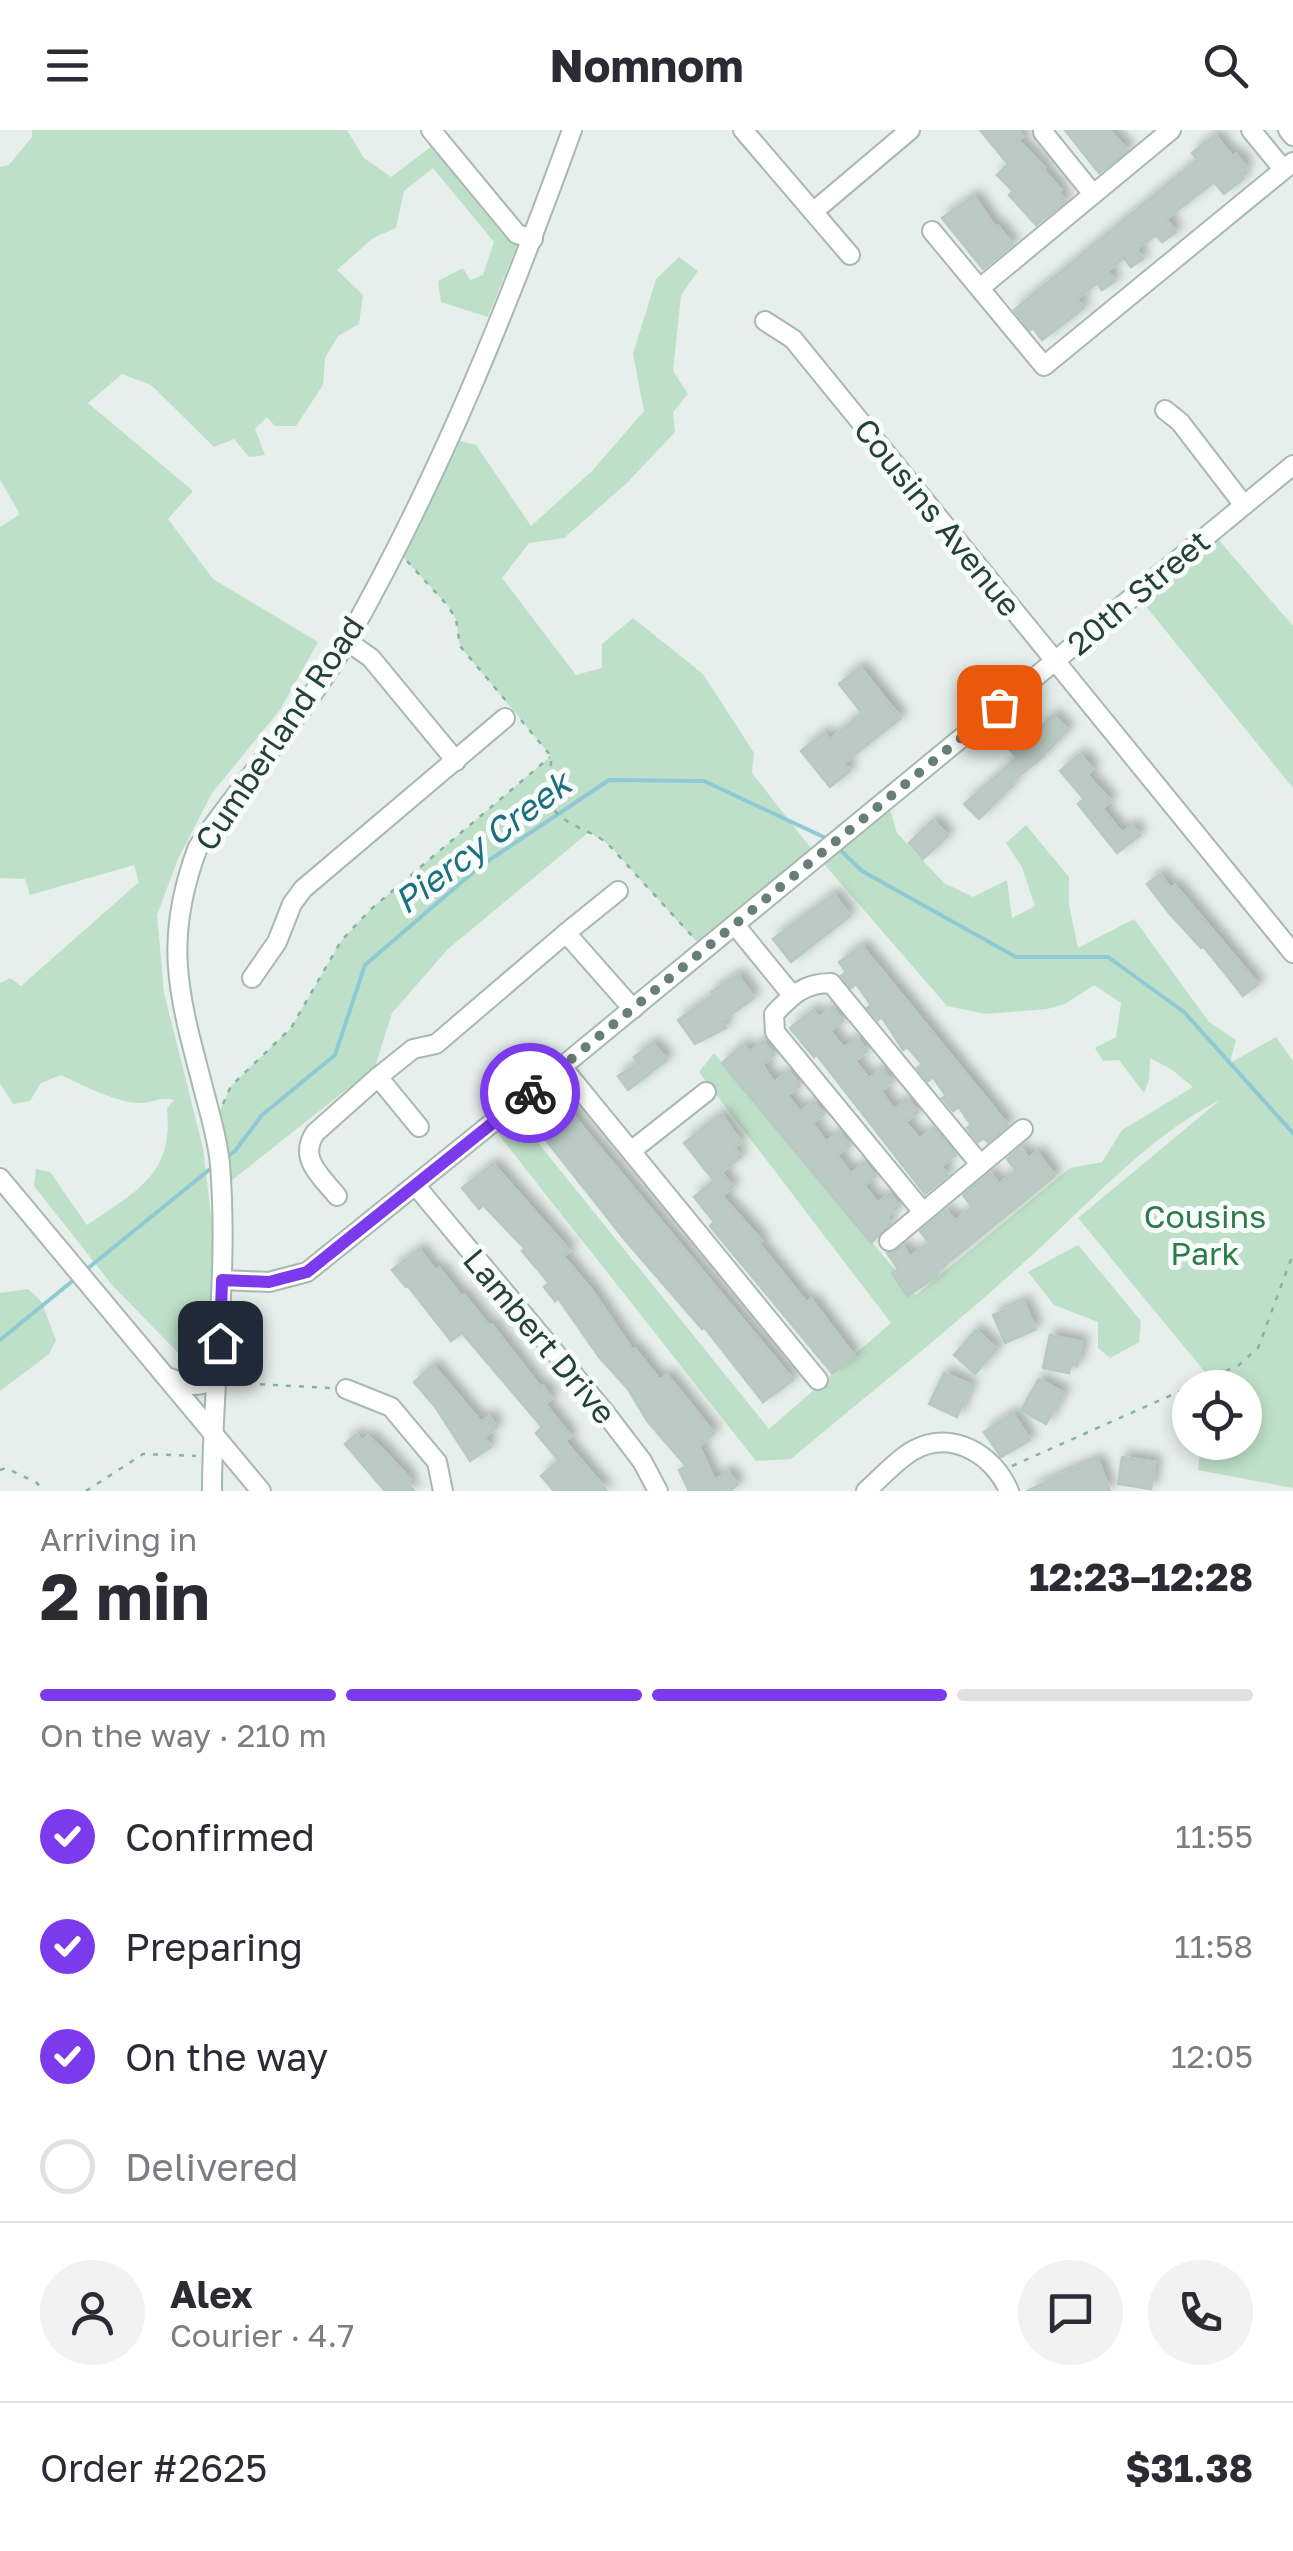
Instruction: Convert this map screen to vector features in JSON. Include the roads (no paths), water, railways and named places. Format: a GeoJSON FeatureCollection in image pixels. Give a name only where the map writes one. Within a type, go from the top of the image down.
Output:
{"type":"FeatureCollection","features":[{"type":"Feature","properties":{"kind":"street"},"geometry":{"type":"LineString","coordinates":[[431,130],[517,234],[533,239]]}},
{"type":"Feature","properties":{"kind":"street","name":"Cumberland Road"},"geometry":{"type":"LineString","coordinates":[[212,1491],[222,1280],[220,1161],[179,997],[177,923],[184,883],[198,847],[347,640],[396,549],[488,354],[572,130]]}},
{"type":"Feature","properties":{"kind":"street"},"geometry":{"type":"LineString","coordinates":[[743,130],[850,255]]}},
{"type":"Feature","properties":{"kind":"street"},"geometry":{"type":"LineString","coordinates":[[813,212],[910,130]]}},
{"type":"Feature","properties":{"kind":"street"},"geometry":{"type":"LineString","coordinates":[[980,288],[1171,130]]}},
{"type":"Feature","properties":{"kind":"street"},"geometry":{"type":"LineString","coordinates":[[932,231],[1044,366],[1288,166],[1251,130]]}},
{"type":"Feature","properties":{"kind":"street"},"geometry":{"type":"LineString","coordinates":[[1043,132],[1093,194]]}},
{"type":"Feature","properties":{"kind":"street","name":"Cousins Avenue"},"geometry":{"type":"LineString","coordinates":[[765,321],[792,339],[1293,954]]}},
{"type":"Feature","properties":{"kind":"street"},"geometry":{"type":"LineString","coordinates":[[1165,410],[1180,422],[1243,504]]}},
{"type":"Feature","properties":{"kind":"street","name":"20th Street"},"geometry":{"type":"LineString","coordinates":[[222,1280],[269,1282],[307,1272],[1293,465]]}},
{"type":"Feature","properties":{"kind":"street"},"geometry":{"type":"LineString","coordinates":[[347,640],[370,658],[456,761]]}},
{"type":"Feature","properties":{"kind":"street"},"geometry":{"type":"LineString","coordinates":[[252,978],[304,889],[456,761],[509,711]]}},
{"type":"Feature","properties":{"kind":"street"},"geometry":{"type":"LineString","coordinates":[[338,1196],[310,1162],[309,1142],[315,1132],[413,1048],[436,1044],[618,891]]}},
{"type":"Feature","properties":{"kind":"street"},"geometry":{"type":"LineString","coordinates":[[734,925],[792,995]]}},
{"type":"Feature","properties":{"kind":"street"},"geometry":{"type":"LineString","coordinates":[[566,933],[632,1009]]}},
{"type":"Feature","properties":{"kind":"street"},"geometry":{"type":"LineString","coordinates":[[924,1212],[774,1032],[774,1014],[792,995],[812,983],[831,983],[980,1164]]}},
{"type":"Feature","properties":{"kind":"street"},"geometry":{"type":"LineString","coordinates":[[562,1067],[818,1380]]}},
{"type":"Feature","properties":{"kind":"street"},"geometry":{"type":"LineString","coordinates":[[378,1077],[419,1126]]}},
{"type":"Feature","properties":{"kind":"street"},"geometry":{"type":"LineString","coordinates":[[630,1151],[706,1092]]}},
{"type":"Feature","properties":{"kind":"street"},"geometry":{"type":"LineString","coordinates":[[889,1241],[1023,1129]]}},
{"type":"Feature","properties":{"kind":"street"},"geometry":{"type":"LineString","coordinates":[[0,1178],[261,1491]]}},
{"type":"Feature","properties":{"kind":"street","name":"Lambert Drive"},"geometry":{"type":"LineString","coordinates":[[416,1186],[603,1410],[642,1461],[658,1491]]}},
{"type":"Feature","properties":{"kind":"street"},"geometry":{"type":"LineString","coordinates":[[165,1376],[197,1386],[218,1378]]}},
{"type":"Feature","properties":{"kind":"street"},"geometry":{"type":"LineString","coordinates":[[346,1389],[391,1407],[437,1462],[443,1491]]}},
{"type":"Feature","properties":{"kind":"street"},"geometry":{"type":"LineString","coordinates":[[866,1491],[914,1450],[950,1440],[980,1454],[1001,1471],[1010,1491]]}},
{"type":"Feature","properties":{"kind":"waterway","name":"Piercy Creek"},"geometry":{"type":"LineString","coordinates":[[227,1157],[262,1115],[335,1055],[365,965],[479,867],[609,780],[704,781],[830,840]]}},
{"type":"Feature","properties":{"kind":"waterway","name":"Piercy Creek"},"geometry":{"type":"LineString","coordinates":[[837,847],[862,871],[1016,957],[1108,957],[1184,1012],[1293,1133]]}},
{"type":"Feature","properties":{"kind":"waterway","name":"Piercy Creek"},"geometry":{"type":"LineString","coordinates":[[87,1269],[215,1165]]}},
{"type":"Feature","properties":{"kind":"waterway","name":"Piercy Creek"},"geometry":{"type":"LineString","coordinates":[[0,1340],[75,1279]]}},
{"type":"Feature","properties":{"kind":"park label","name":"Cousins Park"},"geometry":{"type":"Point","coordinates":[1205,1234]}}]}
